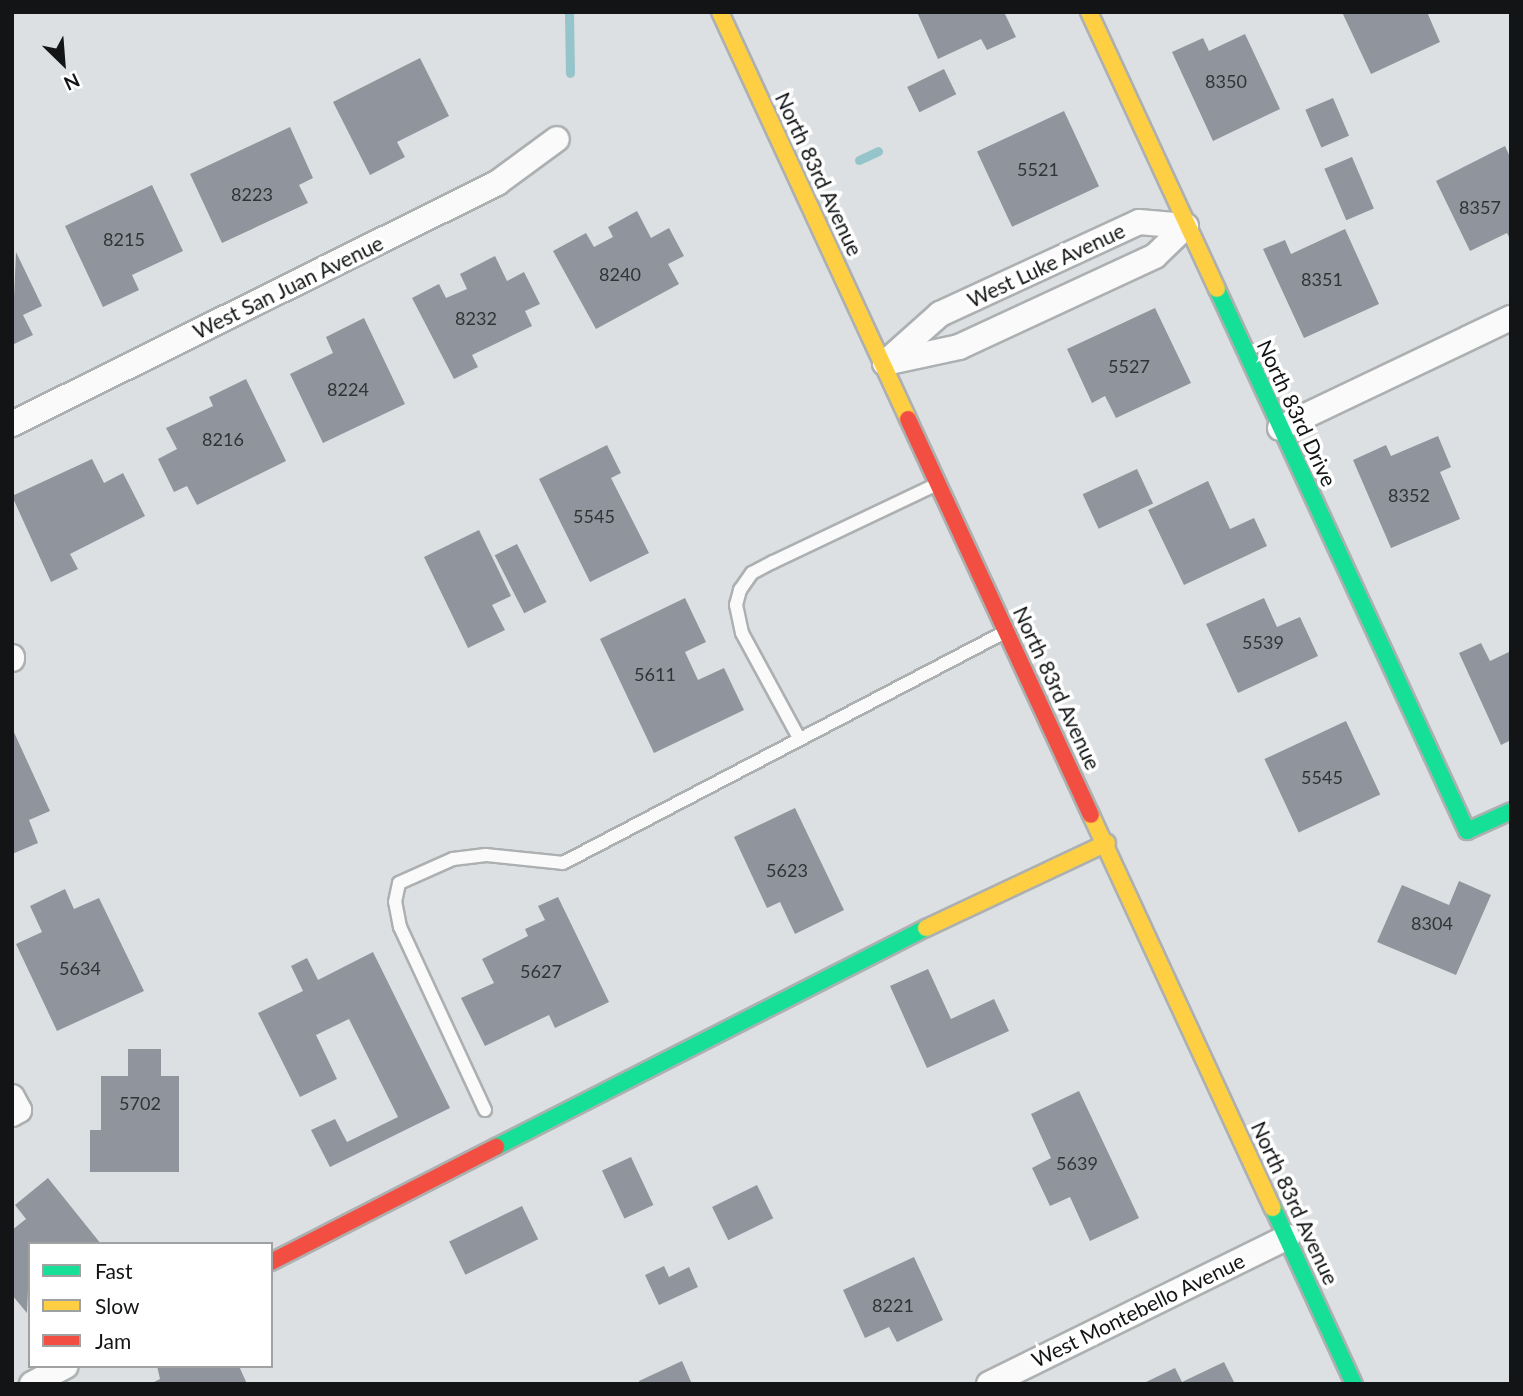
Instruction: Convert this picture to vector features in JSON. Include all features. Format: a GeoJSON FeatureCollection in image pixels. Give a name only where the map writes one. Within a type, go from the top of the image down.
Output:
{"type":"FeatureCollection","features":[{"type":"Feature","properties":{"kind":"street","name":"North 83rd Avenue"},"geometry":{"type":"LineString","coordinates":[[720,12],[1107,843],[1354,1384]]}},
{"type":"Feature","properties":{"kind":"street","name":"North 83rd Drive"},"geometry":{"type":"LineString","coordinates":[[1096,15],[1186,226],[1467,831],[1511,811]]}},
{"type":"Feature","properties":{"kind":"street","name":"West San Juan Avenue"},"geometry":{"type":"LineString","coordinates":[[12,424],[497,183],[557,139]]}},
{"type":"Feature","properties":{"kind":"street","name":"West Luke Avenue"},"geometry":{"type":"LineString","coordinates":[[885,363],[940,314],[1139,222],[1186,226]]}},
{"type":"Feature","properties":{"kind":"street","name":"West Luke Avenue"},"geometry":{"type":"LineString","coordinates":[[885,363],[959,347],[1155,256],[1186,226]]}},
{"type":"Feature","properties":{"kind":"street"},"geometry":{"type":"LineString","coordinates":[[1280,428],[1511,318]]}},
{"type":"Feature","properties":{"kind":"street"},"geometry":{"type":"LineString","coordinates":[[273,1261],[892,945],[1107,843]]}},
{"type":"Feature","properties":{"kind":"street","name":"West Montebello Avenue"},"geometry":{"type":"LineString","coordinates":[[989,1384],[1288,1237]]}},
{"type":"Feature","properties":{"kind":"street"},"geometry":{"type":"LineString","coordinates":[[32,1384],[62,1368]]}},
{"type":"Feature","properties":{"kind":"lane"},"geometry":{"type":"LineString","coordinates":[[799,738],[742,634],[736,604],[740,590],[752,573],[939,483]]}},
{"type":"Feature","properties":{"kind":"lane"},"geometry":{"type":"LineString","coordinates":[[485,1110],[400,927],[395,902],[399,883],[453,859],[486,855],[563,863],[1007,631]]}},
{"type":"Feature","properties":{"kind":"building"},"geometry":{"type":"Polygon","coordinates":[[[917,12],[1004,12],[1016,37],[987,50],[981,39],[938,59],[917,12]]]}},
{"type":"Feature","properties":{"kind":"building"},"geometry":{"type":"Polygon","coordinates":[[[1342,12],[1427,12],[1440,42],[1371,74],[1342,12]]]}},
{"type":"Feature","properties":{"kind":"building"},"geometry":{"type":"Polygon","coordinates":[[[1245,34],[1280,109],[1213,141],[1172,52],[1203,38],[1209,51],[1245,34]]]}},
{"type":"Feature","properties":{"kind":"building"},"geometry":{"type":"Polygon","coordinates":[[[420,58],[449,116],[397,142],[405,157],[370,175],[333,102],[420,58]]]}},
{"type":"Feature","properties":{"kind":"building"},"geometry":{"type":"Polygon","coordinates":[[[944,69],[956,94],[919,112],[907,87],[944,69]]]}},
{"type":"Feature","properties":{"kind":"building"},"geometry":{"type":"Polygon","coordinates":[[[1333,98],[1349,136],[1321,147],[1305,110],[1333,98]]]}},
{"type":"Feature","properties":{"kind":"building"},"geometry":{"type":"Polygon","coordinates":[[[1064,111],[1099,186],[1012,227],[977,152],[1064,111]]]}},
{"type":"Feature","properties":{"kind":"building"},"geometry":{"type":"Polygon","coordinates":[[[290,127],[313,178],[299,185],[308,203],[222,243],[190,174],[290,127]]]}},
{"type":"Feature","properties":{"kind":"building"},"geometry":{"type":"Polygon","coordinates":[[[1505,146],[1511,159],[1511,241],[1507,233],[1470,251],[1436,181],[1505,146]]]}},
{"type":"Feature","properties":{"kind":"building"},"geometry":{"type":"Polygon","coordinates":[[[1352,157],[1374,209],[1346,220],[1324,169],[1352,157]]]}},
{"type":"Feature","properties":{"kind":"building"},"geometry":{"type":"Polygon","coordinates":[[[152,185],[183,251],[132,275],[139,290],[103,307],[65,226],[152,185]]]}},
{"type":"Feature","properties":{"kind":"building"},"geometry":{"type":"Polygon","coordinates":[[[637,211],[651,238],[669,228],[684,256],[668,264],[679,284],[596,329],[553,251],[586,233],[594,247],[613,237],[608,227],[637,211]]]}},
{"type":"Feature","properties":{"kind":"building"},"geometry":{"type":"Polygon","coordinates":[[[1345,229],[1379,304],[1304,338],[1263,249],[1285,240],[1291,254],[1345,229]]]}},
{"type":"Feature","properties":{"kind":"building"},"geometry":{"type":"Polygon","coordinates":[[[16,252],[42,306],[23,315],[33,335],[12,345],[16,252]]]}},
{"type":"Feature","properties":{"kind":"building"},"geometry":{"type":"Polygon","coordinates":[[[495,256],[507,281],[524,272],[540,304],[525,311],[532,326],[472,355],[478,367],[454,379],[412,298],[439,284],[446,298],[467,289],[460,274],[495,256]]]}},
{"type":"Feature","properties":{"kind":"building"},"geometry":{"type":"Polygon","coordinates":[[[1155,308],[1191,383],[1116,418],[1105,396],[1092,403],[1067,349],[1155,308]]]}},
{"type":"Feature","properties":{"kind":"building"},"geometry":{"type":"Polygon","coordinates":[[[364,318],[405,404],[323,443],[290,374],[333,353],[326,337],[364,318]]]}},
{"type":"Feature","properties":{"kind":"building"},"geometry":{"type":"Polygon","coordinates":[[[246,379],[286,461],[197,505],[187,486],[174,492],[158,459],[177,449],[166,428],[213,406],[209,397],[246,379]]]}},
{"type":"Feature","properties":{"kind":"building"},"geometry":{"type":"Polygon","coordinates":[[[1438,436],[1451,467],[1440,472],[1460,519],[1391,548],[1353,460],[1386,445],[1391,456],[1438,436]]]}},
{"type":"Feature","properties":{"kind":"building"},"geometry":{"type":"Polygon","coordinates":[[[607,445],[621,473],[611,478],[649,553],[590,582],[539,479],[607,445]]]}},
{"type":"Feature","properties":{"kind":"building"},"geometry":{"type":"Polygon","coordinates":[[[92,459],[104,483],[123,473],[145,516],[70,554],[78,569],[51,582],[12,496],[92,459]]]}},
{"type":"Feature","properties":{"kind":"building"},"geometry":{"type":"Polygon","coordinates":[[[1137,469],[1153,503],[1099,529],[1083,494],[1137,469]]]}},
{"type":"Feature","properties":{"kind":"building"},"geometry":{"type":"Polygon","coordinates":[[[1208,481],[1230,529],[1254,518],[1267,546],[1184,585],[1148,510],[1208,481]]]}},
{"type":"Feature","properties":{"kind":"building"},"geometry":{"type":"Polygon","coordinates":[[[479,530],[511,596],[492,605],[505,630],[468,648],[424,557],[479,530]]]}},
{"type":"Feature","properties":{"kind":"building"},"geometry":{"type":"Polygon","coordinates":[[[517,544],[547,602],[524,613],[495,555],[517,544]]]}},
{"type":"Feature","properties":{"kind":"building"},"geometry":{"type":"Polygon","coordinates":[[[685,598],[706,642],[685,652],[698,680],[724,668],[744,710],[654,753],[600,639],[685,598]]]}},
{"type":"Feature","properties":{"kind":"building"},"geometry":{"type":"Polygon","coordinates":[[[1264,598],[1277,627],[1300,617],[1318,656],[1238,693],[1206,624],[1264,598]]]}},
{"type":"Feature","properties":{"kind":"building"},"geometry":{"type":"Polygon","coordinates":[[[1481,643],[1490,661],[1511,651],[1511,740],[1501,745],[1459,653],[1481,643]]]}},
{"type":"Feature","properties":{"kind":"building"},"geometry":{"type":"Polygon","coordinates":[[[1346,721],[1380,794],[1299,832],[1264,759],[1346,721]]]}},
{"type":"Feature","properties":{"kind":"building"},"geometry":{"type":"Polygon","coordinates":[[[12,728],[50,811],[29,820],[38,843],[12,854],[12,728]]]}},
{"type":"Feature","properties":{"kind":"building"},"geometry":{"type":"Polygon","coordinates":[[[795,808],[844,910],[795,934],[780,902],[767,908],[734,837],[795,808]]]}},
{"type":"Feature","properties":{"kind":"building"},"geometry":{"type":"Polygon","coordinates":[[[1459,881],[1491,895],[1456,975],[1377,942],[1402,885],[1449,905],[1459,881]]]}},
{"type":"Feature","properties":{"kind":"building"},"geometry":{"type":"Polygon","coordinates":[[[65,889],[74,909],[99,898],[144,991],[57,1031],[16,944],[42,932],[30,906],[65,889]]]}},
{"type":"Feature","properties":{"kind":"building"},"geometry":{"type":"Polygon","coordinates":[[[558,897],[609,1002],[555,1028],[549,1015],[485,1046],[461,998],[494,983],[482,959],[528,936],[525,929],[545,920],[538,906],[558,897]]]}},
{"type":"Feature","properties":{"kind":"building"},"geometry":{"type":"Polygon","coordinates":[[[373,952],[450,1108],[330,1167],[311,1130],[335,1119],[347,1142],[398,1117],[349,1019],[316,1035],[337,1079],[300,1097],[258,1013],[303,991],[291,966],[307,958],[318,980],[373,952]]]}},
{"type":"Feature","properties":{"kind":"building"},"geometry":{"type":"Polygon","coordinates":[[[928,969],[951,1019],[994,999],[1009,1031],[927,1068],[890,986],[928,969]]]}},
{"type":"Feature","properties":{"kind":"building"},"geometry":{"type":"Polygon","coordinates":[[[128,1049],[161,1049],[161,1076],[179,1076],[179,1172],[90,1172],[90,1130],[101,1130],[101,1076],[128,1076],[128,1049]]]}},
{"type":"Feature","properties":{"kind":"building"},"geometry":{"type":"Polygon","coordinates":[[[1079,1091],[1139,1218],[1090,1241],[1070,1197],[1050,1206],[1032,1168],[1051,1158],[1031,1114],[1079,1091]]]}},
{"type":"Feature","properties":{"kind":"building"},"geometry":{"type":"Polygon","coordinates":[[[631,1157],[653,1205],[624,1219],[602,1171],[631,1157]]]}},
{"type":"Feature","properties":{"kind":"building"},"geometry":{"type":"Polygon","coordinates":[[[48,1178],[99,1242],[28,1242],[27,1313],[12,1295],[12,1230],[26,1219],[15,1205],[48,1178]]]}},
{"type":"Feature","properties":{"kind":"building"},"geometry":{"type":"Polygon","coordinates":[[[757,1185],[773,1218],[728,1240],[712,1207],[757,1185]]]}},
{"type":"Feature","properties":{"kind":"building"},"geometry":{"type":"Polygon","coordinates":[[[522,1206],[538,1239],[465,1275],[449,1242],[522,1206]]]}},
{"type":"Feature","properties":{"kind":"building"},"geometry":{"type":"Polygon","coordinates":[[[914,1257],[943,1320],[897,1342],[889,1327],[865,1338],[843,1290],[914,1257]]]}},
{"type":"Feature","properties":{"kind":"building"},"geometry":{"type":"Polygon","coordinates":[[[664,1266],[669,1277],[689,1267],[698,1287],[659,1305],[645,1275],[664,1266]]]}},
{"type":"Feature","properties":{"kind":"building"},"geometry":{"type":"Polygon","coordinates":[[[682,1361],[692,1384],[640,1384],[639,1381],[682,1361]]]}},
{"type":"Feature","properties":{"kind":"building"},"geometry":{"type":"Polygon","coordinates":[[[1224,1362],[1235,1384],[1142,1384],[1175,1368],[1182,1382],[1224,1362]]]}},
{"type":"Feature","properties":{"kind":"building"},"geometry":{"type":"Polygon","coordinates":[[[157,1368],[240,1368],[247,1384],[150,1384],[160,1379],[157,1368]]]}},
{"type":"Feature","properties":{"kind":"waterway"},"geometry":{"type":"LineString","coordinates":[[569,12],[570,73]]}},
{"type":"Feature","properties":{"kind":"waterway"},"geometry":{"type":"LineString","coordinates":[[859,160],[878,151]]}},
{"type":"Feature","properties":{"kind":"traffic: fast"},"geometry":{"type":"LineString","coordinates":[[1217,289],[1467,831],[1511,811]]}},
{"type":"Feature","properties":{"kind":"traffic: fast"},"geometry":{"type":"LineString","coordinates":[[496,1147],[926,928]]}},
{"type":"Feature","properties":{"kind":"traffic: fast"},"geometry":{"type":"LineString","coordinates":[[1273,1208],[1354,1384]]}},
{"type":"Feature","properties":{"kind":"traffic: slow"},"geometry":{"type":"LineString","coordinates":[[720,12],[908,419]]}},
{"type":"Feature","properties":{"kind":"traffic: slow"},"geometry":{"type":"LineString","coordinates":[[1089,12],[1217,289]]}},
{"type":"Feature","properties":{"kind":"traffic: slow"},"geometry":{"type":"LineString","coordinates":[[1091,815],[1273,1208]]}},
{"type":"Feature","properties":{"kind":"traffic: slow"},"geometry":{"type":"LineString","coordinates":[[926,928],[1107,843]]}},
{"type":"Feature","properties":{"kind":"traffic: jam"},"geometry":{"type":"LineString","coordinates":[[908,419],[1091,815]]}},
{"type":"Feature","properties":{"kind":"traffic: jam"},"geometry":{"type":"LineString","coordinates":[[273,1261],[496,1147]]}}]}
